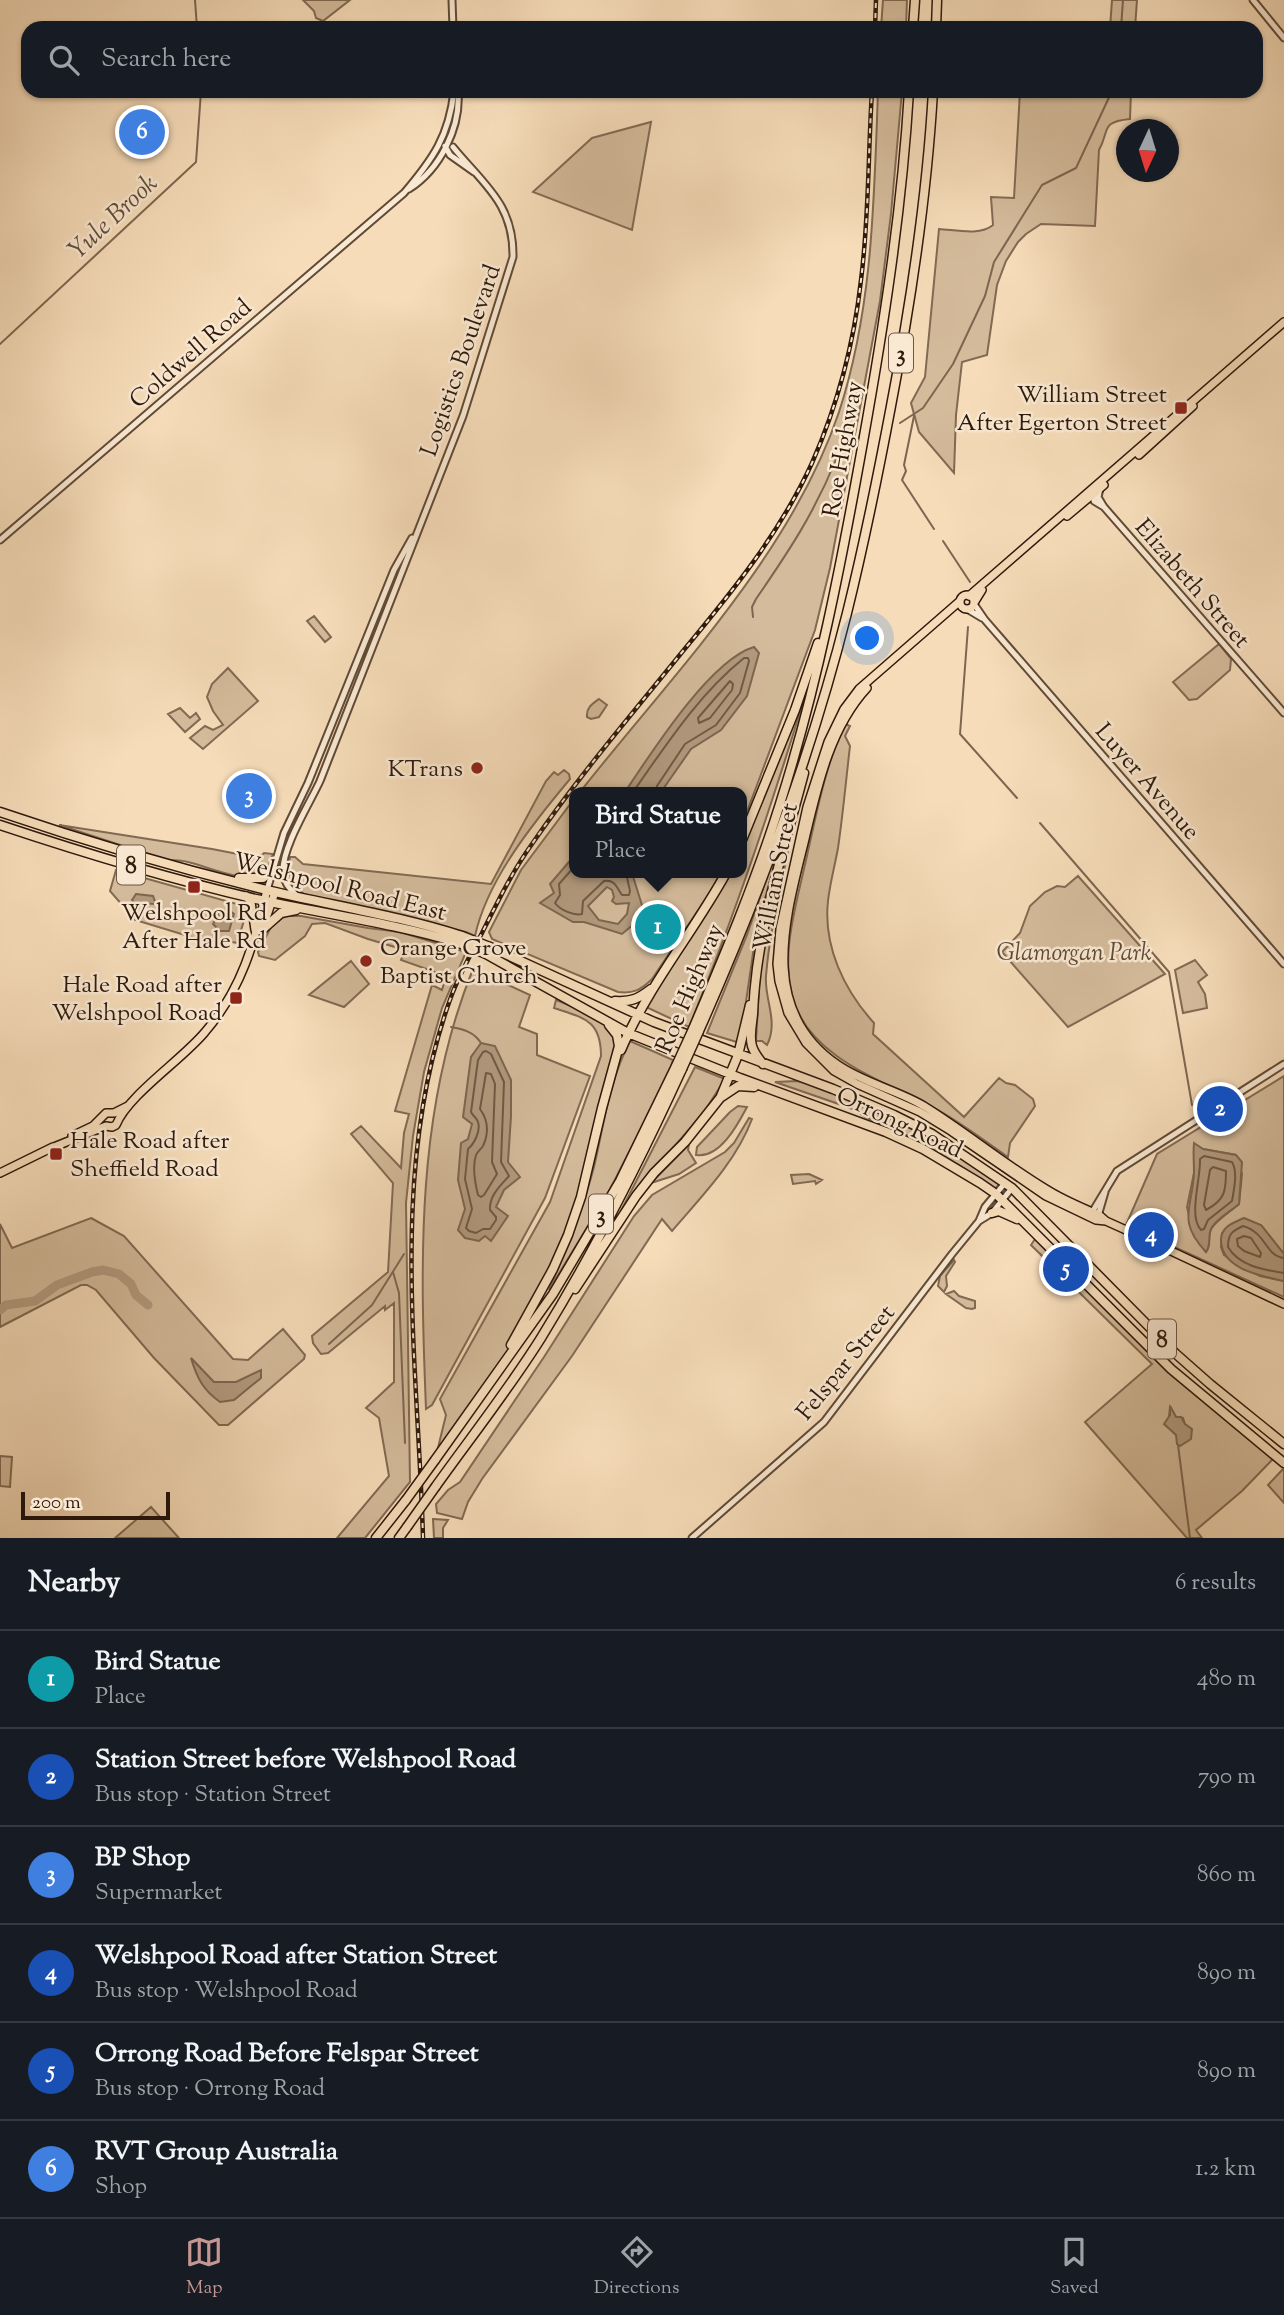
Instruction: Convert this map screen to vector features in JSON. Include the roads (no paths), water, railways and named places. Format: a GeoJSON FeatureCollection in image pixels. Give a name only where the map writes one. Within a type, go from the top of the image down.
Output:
{"type":"FeatureCollection","features":[{"type":"Feature","properties":{"kind":"highway"},"geometry":{"type":"LineString","coordinates":[[914,21],[915,0]]}},
{"type":"Feature","properties":{"kind":"highway"},"geometry":{"type":"LineString","coordinates":[[936,21],[937,0]]}},
{"type":"Feature","properties":{"kind":"highway","name":"Roe Highway"},"geometry":{"type":"LineString","coordinates":[[698,1033],[778,809],[808,707],[833,600],[885,314],[898,223],[908,98]]}},
{"type":"Feature","properties":{"kind":"highway","name":"Roe Highway"},"geometry":{"type":"LineString","coordinates":[[376,1538],[553,1294],[620,1181],[698,1033],[755,898],[819,713],[847,612],[873,501],[907,323],[930,142],[933,98]]}},
{"type":"Feature","properties":{"kind":"highway"},"geometry":{"type":"LineString","coordinates":[[747,828],[795,710],[833,600]]}},
{"type":"Feature","properties":{"kind":"highway"},"geometry":{"type":"LineString","coordinates":[[764,1064],[752,1046],[752,999],[757,958],[769,900],[819,713]]}},
{"type":"Feature","properties":{"kind":"highway","name":"Welshpool Road East"},"geometry":{"type":"LineString","coordinates":[[0,812],[47,828],[271,891],[397,918],[461,940],[638,1014],[698,1033]]}},
{"type":"Feature","properties":{"kind":"highway","name":"Welshpool Road East"},"geometry":{"type":"LineString","coordinates":[[0,825],[246,896],[461,940]]}},
{"type":"Feature","properties":{"kind":"highway","name":"8"},"geometry":{"type":"LineString","coordinates":[[172,864],[185,863],[244,879],[263,878],[271,871]]}},
{"type":"Feature","properties":{"kind":"highway"},"geometry":{"type":"LineString","coordinates":[[609,1079],[638,1014],[672,955],[723,878]]}},
{"type":"Feature","properties":{"kind":"highway"},"geometry":{"type":"LineString","coordinates":[[258,934],[281,913],[306,910]]}},
{"type":"Feature","properties":{"kind":"highway","name":"Welshpool Road East"},"geometry":{"type":"LineString","coordinates":[[488,951],[628,1032],[689,1058]]}},
{"type":"Feature","properties":{"kind":"highway"},"geometry":{"type":"LineString","coordinates":[[608,1001],[635,1000],[653,988]]}},
{"type":"Feature","properties":{"kind":"highway"},"geometry":{"type":"LineString","coordinates":[[720,1098],[738,1055],[752,999]]}},
{"type":"Feature","properties":{"kind":"highway"},"geometry":{"type":"LineString","coordinates":[[493,1378],[553,1269],[581,1196],[619,1040],[614,1029],[604,1019]]}},
{"type":"Feature","properties":{"kind":"highway","name":"Orrong Road"},"geometry":{"type":"LineString","coordinates":[[698,1033],[738,1055],[894,1115],[950,1146],[1009,1186],[1176,1354],[1284,1444]]}},
{"type":"Feature","properties":{"kind":"highway","name":"Orrong Road"},"geometry":{"type":"LineString","coordinates":[[689,1058],[886,1132],[923,1149],[998,1197],[1171,1369],[1284,1463]]}},
{"type":"Feature","properties":{"kind":"highway","name":"Roe Highway"},"geometry":{"type":"LineString","coordinates":[[398,1538],[540,1339],[624,1190],[679,1068]]}},
{"type":"Feature","properties":{"kind":"highway"},"geometry":{"type":"LineString","coordinates":[[540,1339],[593,1264],[636,1196],[720,1098],[741,1086],[767,1088]]}},
{"type":"Feature","properties":{"kind":"highway"},"geometry":{"type":"LineString","coordinates":[[992,1213],[1007,1213],[1028,1226]]}},
{"type":"Feature","properties":{"kind":"main road"},"geometry":{"type":"LineString","coordinates":[[1281,325],[1152,433],[1095,493],[1064,512],[969,596],[964,596],[960,601],[961,606],[972,608],[985,587],[1095,493],[1186,414],[1281,325]]}},
{"type":"Feature","properties":{"kind":"main road"},"geometry":{"type":"LineString","coordinates":[[1152,433],[1186,414]]}},
{"type":"Feature","properties":{"kind":"main road"},"geometry":{"type":"LineString","coordinates":[[1046,528],[1074,510]]}},
{"type":"Feature","properties":{"kind":"main road"},"geometry":{"type":"LineString","coordinates":[[969,596],[974,603]]}},
{"type":"Feature","properties":{"kind":"main road","name":"William Street"},"geometry":{"type":"LineString","coordinates":[[960,601],[859,689],[835,724],[811,794],[791,873],[778,949],[780,989],[796,1028],[806,1043],[834,1071],[920,1112],[1046,1196],[1094,1216]]}},
{"type":"Feature","properties":{"kind":"main road","name":"William Street"},"geometry":{"type":"LineString","coordinates":[[966,609],[945,620],[877,677],[856,701],[840,726],[813,807],[785,930],[783,964],[787,995],[800,1026],[836,1064],[923,1106],[1048,1191],[1094,1216]]}},
{"type":"Feature","properties":{"kind":"main road"},"geometry":{"type":"LineString","coordinates":[[104,1122],[106,1113],[116,1115],[131,1104],[205,1032],[238,987],[271,891]]}},
{"type":"Feature","properties":{"kind":"main road"},"geometry":{"type":"LineString","coordinates":[[246,896],[251,902],[258,934]]}},
{"type":"Feature","properties":{"kind":"main road"},"geometry":{"type":"LineString","coordinates":[[104,1122],[112,1127],[116,1125],[116,1115]]}},
{"type":"Feature","properties":{"kind":"main road"},"geometry":{"type":"LineString","coordinates":[[0,1173],[104,1122]]}},
{"type":"Feature","properties":{"kind":"main road"},"geometry":{"type":"LineString","coordinates":[[1094,1216],[1284,1304]]}},
{"type":"Feature","properties":{"kind":"street"},"geometry":{"type":"LineString","coordinates":[[452,0],[453,21]]}},
{"type":"Feature","properties":{"kind":"street"},"geometry":{"type":"LineString","coordinates":[[1253,0],[1284,38]]}},
{"type":"Feature","properties":{"kind":"street"},"geometry":{"type":"LineString","coordinates":[[436,152],[451,116],[455,98]]}},
{"type":"Feature","properties":{"kind":"street"},"geometry":{"type":"LineString","coordinates":[[445,145],[453,147],[458,117],[458,98]]}},
{"type":"Feature","properties":{"kind":"street"},"geometry":{"type":"LineString","coordinates":[[404,192],[421,181],[438,159],[454,127],[459,105]]}},
{"type":"Feature","properties":{"kind":"street"},"geometry":{"type":"LineString","coordinates":[[438,159],[450,155],[443,136]]}},
{"type":"Feature","properties":{"kind":"street"},"geometry":{"type":"LineString","coordinates":[[404,192],[436,152],[445,145]]}},
{"type":"Feature","properties":{"kind":"street","name":"Logistics Boulevard"},"geometry":{"type":"LineString","coordinates":[[300,898],[286,883],[283,873],[285,860],[320,781],[463,416],[513,257],[513,237],[507,215],[497,198],[453,147]]}},
{"type":"Feature","properties":{"kind":"street","name":"Logistics Boulevard"},"geometry":{"type":"LineString","coordinates":[[450,155],[476,174]]}},
{"type":"Feature","properties":{"kind":"street","name":"Coldwell Road"},"geometry":{"type":"LineString","coordinates":[[0,540],[404,192]]}},
{"type":"Feature","properties":{"kind":"street","name":"Elizabeth Street"},"geometry":{"type":"LineString","coordinates":[[1095,493],[1104,508],[1284,713]]}},
{"type":"Feature","properties":{"kind":"street","name":"Logistics Boulevard"},"geometry":{"type":"LineString","coordinates":[[271,891],[274,860],[292,814],[308,783],[394,570],[420,523]]}},
{"type":"Feature","properties":{"kind":"street","name":"Luyer Avenue"},"geometry":{"type":"LineString","coordinates":[[974,603],[985,620],[1284,964]]}},
{"type":"Feature","properties":{"kind":"street","name":"Luyer Avenue"},"geometry":{"type":"LineString","coordinates":[[966,609],[985,620]]}},
{"type":"Feature","properties":{"kind":"street"},"geometry":{"type":"LineString","coordinates":[[1094,1216],[1114,1175],[1121,1168],[1284,1064]]}},
{"type":"Feature","properties":{"kind":"street","name":"Felspar Street"},"geometry":{"type":"LineString","coordinates":[[692,1538],[824,1422],[979,1221],[985,1207],[1009,1186]]}},
{"type":"Feature","properties":{"kind":"street","name":"Felspar Street"},"geometry":{"type":"LineString","coordinates":[[979,1221],[992,1213],[998,1197]]}},
{"type":"Feature","properties":{"kind":"water"},"geometry":{"type":"Polygon","coordinates":[[[754,647],[759,653],[747,696],[721,730],[691,749],[664,787],[628,787],[666,732],[701,688],[737,655],[754,647]]]}},
{"type":"Feature","properties":{"kind":"water"},"geometry":{"type":"Polygon","coordinates":[[[569,862],[569,878],[634,878],[645,915],[622,934],[584,922],[573,922],[540,903],[554,893],[550,884],[569,862]],[[607,887],[588,906],[599,920],[618,924],[627,914],[629,903],[616,904],[612,901],[612,890],[607,887]]]}},
{"type":"Feature","properties":{"kind":"water"},"geometry":{"type":"Polygon","coordinates":[[[136,894],[153,896],[156,904],[134,903],[132,900],[136,894]]]}},
{"type":"Feature","properties":{"kind":"water"},"geometry":{"type":"Polygon","coordinates":[[[227,909],[234,914],[229,931],[220,931],[213,924],[219,912],[227,909]]]}},
{"type":"Feature","properties":{"kind":"water"},"geometry":{"type":"Polygon","coordinates":[[[481,1043],[495,1046],[511,1080],[508,1162],[520,1177],[504,1190],[496,1207],[508,1216],[491,1241],[485,1236],[479,1241],[465,1238],[458,1230],[465,1209],[458,1180],[461,1143],[468,1139],[472,1124],[463,1117],[471,1057],[481,1043]]]}},
{"type":"Feature","properties":{"kind":"water"},"geometry":{"type":"Polygon","coordinates":[[[1194,1143],[1203,1149],[1236,1155],[1242,1162],[1239,1204],[1213,1226],[1206,1252],[1191,1231],[1188,1213],[1193,1184],[1194,1143]]]}},
{"type":"Feature","properties":{"kind":"water"},"geometry":{"type":"Polygon","coordinates":[[[1244,1218],[1261,1225],[1284,1254],[1284,1281],[1244,1269],[1227,1258],[1222,1249],[1223,1231],[1244,1218]]]}},
{"type":"Feature","properties":{"kind":"water"},"geometry":{"type":"Polygon","coordinates":[[[191,1358],[214,1382],[236,1382],[261,1370],[261,1378],[234,1400],[220,1402],[201,1383],[191,1358]]]}},
{"type":"Feature","properties":{"kind":"water"},"geometry":{"type":"Polygon","coordinates":[[[1170,1406],[1176,1417],[1181,1417],[1192,1429],[1191,1439],[1180,1446],[1177,1444],[1176,1435],[1164,1424],[1170,1415],[1170,1406]]]}},
{"type":"Feature","properties":{"kind":"waterway","name":"Yule Brook"},"geometry":{"type":"LineString","coordinates":[[195,0],[196,21]]}},
{"type":"Feature","properties":{"kind":"waterway"},"geometry":{"type":"LineString","coordinates":[[1122,21],[1123,0]]}},
{"type":"Feature","properties":{"kind":"waterway","name":"Yule Brook"},"geometry":{"type":"LineString","coordinates":[[0,344],[196,162],[201,98]]}},
{"type":"Feature","properties":{"kind":"waterway"},"geometry":{"type":"LineString","coordinates":[[900,423],[923,408],[953,364],[985,296],[994,262],[1042,185],[1076,168],[1109,98]]}},
{"type":"Feature","properties":{"kind":"waterway"},"geometry":{"type":"LineString","coordinates":[[914,416],[904,465],[906,471],[902,480],[934,529]]}},
{"type":"Feature","properties":{"kind":"waterway"},"geometry":{"type":"LineString","coordinates":[[753,617],[752,607],[756,599],[801,531],[837,457],[842,451],[849,449]]}},
{"type":"Feature","properties":{"kind":"waterway"},"geometry":{"type":"LineString","coordinates":[[943,541],[970,582]]}},
{"type":"Feature","properties":{"kind":"waterway"},"geometry":{"type":"LineString","coordinates":[[968,627],[960,734],[1017,798]]}},
{"type":"Feature","properties":{"kind":"waterway"},"geometry":{"type":"LineString","coordinates":[[1040,823],[1169,972],[1192,1105]]}},
{"type":"Feature","properties":{"kind":"waterway"},"geometry":{"type":"LineString","coordinates":[[451,1027],[468,1032],[481,1043]]}},
{"type":"Feature","properties":{"kind":"waterway"},"geometry":{"type":"LineString","coordinates":[[329,1344],[372,1305],[404,1254]]}},
{"type":"Feature","properties":{"kind":"waterway"},"geometry":{"type":"LineString","coordinates":[[0,1310],[6,1305],[35,1301],[57,1285],[103,1270],[119,1274],[148,1305]]}},
{"type":"Feature","properties":{"kind":"waterway"},"geometry":{"type":"LineString","coordinates":[[393,1272],[399,1293],[405,1443]]}},
{"type":"Feature","properties":{"kind":"waterway"},"geometry":{"type":"LineString","coordinates":[[1178,1445],[1190,1538]]}},
{"type":"Feature","properties":{"kind":"railway"},"geometry":{"type":"LineString","coordinates":[[875,21],[876,0]]}},
{"type":"Feature","properties":{"kind":"railway"},"geometry":{"type":"LineString","coordinates":[[574,787],[754,561],[785,514],[812,463],[837,396],[858,304],[866,233],[872,98]]}},
{"type":"Feature","properties":{"kind":"railway"},"geometry":{"type":"LineString","coordinates":[[423,1538],[412,1265],[413,1197],[419,1129],[432,1063],[451,997],[461,973],[511,877],[569,794]]}},
{"type":"Feature","properties":{"kind":"place","name":"RVT Group Australia"},"geometry":{"type":"Point","coordinates":[142,132]}},
{"type":"Feature","properties":{"kind":"place","name":"William Street After Egerton Street"},"geometry":{"type":"Point","coordinates":[1181,408]}},
{"type":"Feature","properties":{"kind":"place","name":"KTrans"},"geometry":{"type":"Point","coordinates":[477,768]}},
{"type":"Feature","properties":{"kind":"place","name":"BP Shop"},"geometry":{"type":"Point","coordinates":[249,796]}},
{"type":"Feature","properties":{"kind":"place","name":"Welshpool Rd After Hale Rd"},"geometry":{"type":"Point","coordinates":[194,887]}},
{"type":"Feature","properties":{"kind":"place","name":"Bird Statue"},"geometry":{"type":"Point","coordinates":[658,927]}},
{"type":"Feature","properties":{"kind":"place","name":"Orange Grove Baptist Church"},"geometry":{"type":"Point","coordinates":[366,961]}},
{"type":"Feature","properties":{"kind":"place","name":"Hale Road after Welshpool Road"},"geometry":{"type":"Point","coordinates":[236,998]}},
{"type":"Feature","properties":{"kind":"place","name":"Station Street before Welshpool Road"},"geometry":{"type":"Point","coordinates":[1220,1109]}},
{"type":"Feature","properties":{"kind":"place","name":"Hale Road after Sheffield Road"},"geometry":{"type":"Point","coordinates":[56,1154]}},
{"type":"Feature","properties":{"kind":"place","name":"Welshpool Road after Station Street"},"geometry":{"type":"Point","coordinates":[1151,1235]}},
{"type":"Feature","properties":{"kind":"place","name":"Orrong Road Before Felspar Street"},"geometry":{"type":"Point","coordinates":[1066,1269]}},
{"type":"Feature","properties":{"kind":"park label","name":"Glamorgan Park"},"geometry":{"type":"Point","coordinates":[1074,952]}}]}
